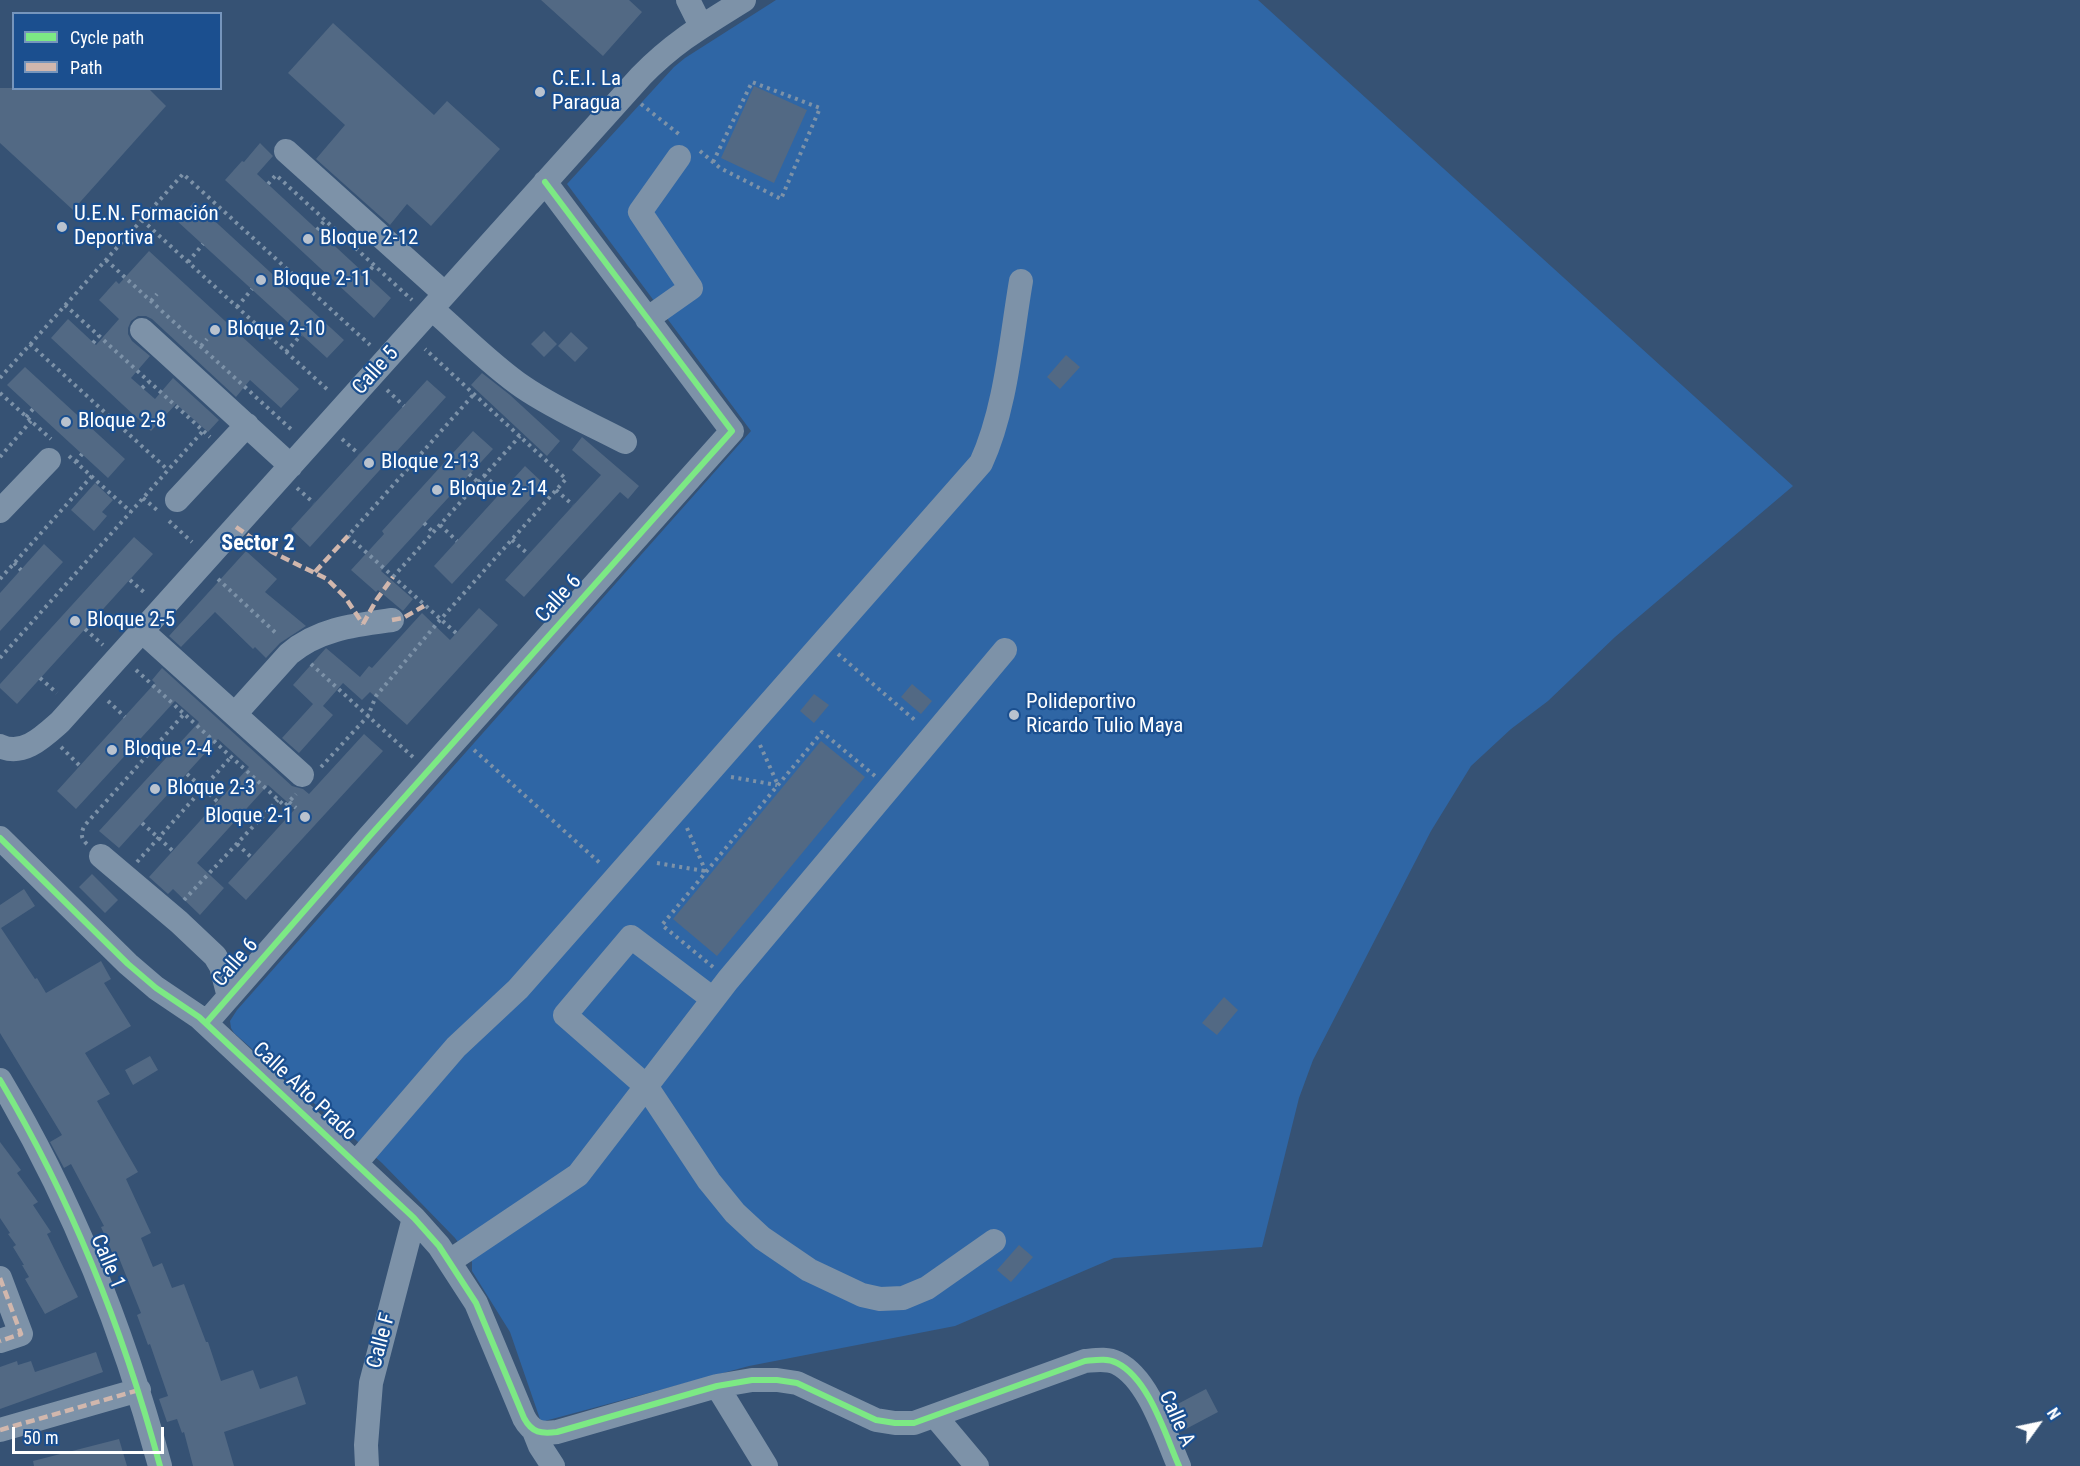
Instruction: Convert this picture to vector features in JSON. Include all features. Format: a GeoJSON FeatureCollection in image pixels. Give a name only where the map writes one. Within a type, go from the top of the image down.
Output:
{"type":"FeatureCollection","features":[{"type":"Feature","properties":{"kind":"street"},"geometry":{"type":"LineString","coordinates":[[688,0],[701,26]]}},
{"type":"Feature","properties":{"kind":"street","name":"Calle 5"},"geometry":{"type":"LineString","coordinates":[[8,748],[29,746],[60,722],[545,182],[663,54],[701,26],[744,0]]}},
{"type":"Feature","properties":{"kind":"street"},"geometry":{"type":"LineString","coordinates":[[286,151],[435,306],[509,377],[545,401],[625,442]]}},
{"type":"Feature","properties":{"kind":"street"},"geometry":{"type":"LineString","coordinates":[[648,319],[691,288],[640,212],[679,157]]}},
{"type":"Feature","properties":{"kind":"street","name":"Calle 6"},"geometry":{"type":"LineString","coordinates":[[206,1023],[732,431],[545,182]]}},
{"type":"Feature","properties":{"kind":"street"},"geometry":{"type":"LineString","coordinates":[[356,1163],[456,1047],[518,989],[981,463],[991,442],[999,414],[1021,281]]}},
{"type":"Feature","properties":{"kind":"street"},"geometry":{"type":"LineString","coordinates":[[142,330],[291,466]]}},
{"type":"Feature","properties":{"kind":"street"},"geometry":{"type":"LineString","coordinates":[[177,500],[247,425]]}},
{"type":"Feature","properties":{"kind":"street"},"geometry":{"type":"LineString","coordinates":[[0,512],[48,460]]}},
{"type":"Feature","properties":{"kind":"street"},"geometry":{"type":"LineString","coordinates":[[235,714],[294,650],[340,628],[392,620]]}},
{"type":"Feature","properties":{"kind":"street"},"geometry":{"type":"LineString","coordinates":[[142,631],[306,779]]}},
{"type":"Feature","properties":{"kind":"street"},"geometry":{"type":"LineString","coordinates":[[450,1261],[578,1175],[728,980],[1005,650]]}},
{"type":"Feature","properties":{"kind":"street","name":"Calle Alto Prado"},"geometry":{"type":"LineString","coordinates":[[0,838],[128,964],[156,988],[206,1023],[414,1218],[439,1245],[476,1303],[529,1424],[553,1466]]}},
{"type":"Feature","properties":{"kind":"street"},"geometry":{"type":"LineString","coordinates":[[101,856],[171,915],[215,956],[221,966],[229,997]]}},
{"type":"Feature","properties":{"kind":"street"},"geometry":{"type":"LineString","coordinates":[[713,999],[631,937],[565,1015],[646,1086],[698,1165],[735,1213],[762,1238],[809,1270],[862,1295],[880,1299],[903,1298],[927,1288],[994,1241]]}},
{"type":"Feature","properties":{"kind":"street","name":"Calle 1"},"geometry":{"type":"LineString","coordinates":[[0,1080],[40,1153],[121,1339],[160,1466]]}},
{"type":"Feature","properties":{"kind":"street","name":"Calle F"},"geometry":{"type":"LineString","coordinates":[[367,1466],[366,1445],[371,1383],[414,1218]]}},
{"type":"Feature","properties":{"kind":"street"},"geometry":{"type":"LineString","coordinates":[[0,1278],[21,1334],[0,1341]]}},
{"type":"Feature","properties":{"kind":"street","name":"Calle A"},"geometry":{"type":"LineString","coordinates":[[935,1416],[1085,1361],[1100,1359],[1115,1362],[1128,1370],[1142,1384],[1179,1466]]}},
{"type":"Feature","properties":{"kind":"street"},"geometry":{"type":"LineString","coordinates":[[529,1424],[541,1433],[557,1432],[717,1386],[752,1380],[777,1380],[797,1383],[876,1420],[914,1423],[935,1416],[977,1466]]}},
{"type":"Feature","properties":{"kind":"street"},"geometry":{"type":"LineString","coordinates":[[717,1386],[766,1466]]}},
{"type":"Feature","properties":{"kind":"street"},"geometry":{"type":"LineString","coordinates":[[0,1430],[138,1390]]}},
{"type":"Feature","properties":{"kind":"path"},"geometry":{"type":"LineString","coordinates":[[713,162],[752,82],[820,108],[781,199]]}},
{"type":"Feature","properties":{"kind":"path"},"geometry":{"type":"LineString","coordinates":[[0,378],[183,174],[387,360]]}},
{"type":"Feature","properties":{"kind":"path"},"geometry":{"type":"LineString","coordinates":[[268,184],[276,175],[375,265],[435,306]]}},
{"type":"Feature","properties":{"kind":"path"},"geometry":{"type":"LineString","coordinates":[[141,220],[345,405]]}},
{"type":"Feature","properties":{"kind":"path"},"geometry":{"type":"LineString","coordinates":[[317,230],[325,220]]}},
{"type":"Feature","properties":{"kind":"path"},"geometry":{"type":"LineString","coordinates":[[188,262],[203,244]]}},
{"type":"Feature","properties":{"kind":"path"},"geometry":{"type":"LineString","coordinates":[[106,260],[309,445]]}},
{"type":"Feature","properties":{"kind":"path"},"geometry":{"type":"LineString","coordinates":[[366,275],[375,265]]}},
{"type":"Feature","properties":{"kind":"path"},"geometry":{"type":"LineString","coordinates":[[237,307],[252,290]]}},
{"type":"Feature","properties":{"kind":"path"},"geometry":{"type":"LineString","coordinates":[[151,301],[157,294]]}},
{"type":"Feature","properties":{"kind":"path"},"geometry":{"type":"LineString","coordinates":[[65,305],[224,450]]}},
{"type":"Feature","properties":{"kind":"path"},"geometry":{"type":"LineString","coordinates":[[286,352],[301,335]]}},
{"type":"Feature","properties":{"kind":"path"},"geometry":{"type":"LineString","coordinates":[[120,655],[285,806],[306,779],[368,716],[376,696],[566,478],[409,335]]}},
{"type":"Feature","properties":{"kind":"path"},"geometry":{"type":"LineString","coordinates":[[93,343],[99,336]]}},
{"type":"Feature","properties":{"kind":"path"},"geometry":{"type":"LineString","coordinates":[[201,346],[207,339]]}},
{"type":"Feature","properties":{"kind":"path"},"geometry":{"type":"LineString","coordinates":[[30,344],[168,470]]}},
{"type":"Feature","properties":{"kind":"path"},"geometry":{"type":"LineString","coordinates":[[142,388],[148,381]]}},
{"type":"Feature","properties":{"kind":"path"},"geometry":{"type":"LineString","coordinates":[[250,391],[255,385]]}},
{"type":"Feature","properties":{"kind":"path"},"geometry":{"type":"LineString","coordinates":[[456,633],[348,536],[474,394]]}},
{"type":"Feature","properties":{"kind":"path"},"geometry":{"type":"LineString","coordinates":[[26,417],[33,409]]}},
{"type":"Feature","properties":{"kind":"path"},"geometry":{"type":"LineString","coordinates":[[0,457],[31,421]]}},
{"type":"Feature","properties":{"kind":"path"},"geometry":{"type":"LineString","coordinates":[[0,658],[203,431]]}},
{"type":"Feature","properties":{"kind":"path"},"geometry":{"type":"LineString","coordinates":[[393,577],[520,435]]}},
{"type":"Feature","properties":{"kind":"path"},"geometry":{"type":"LineString","coordinates":[[76,462],[82,454]]}},
{"type":"Feature","properties":{"kind":"path"},"geometry":{"type":"LineString","coordinates":[[469,474],[478,482]]}},
{"type":"Feature","properties":{"kind":"path"},"geometry":{"type":"LineString","coordinates":[[0,579],[92,476]]}},
{"type":"Feature","properties":{"kind":"path"},"geometry":{"type":"LineString","coordinates":[[484,476],[502,492]]}},
{"type":"Feature","properties":{"kind":"path"},"geometry":{"type":"LineString","coordinates":[[556,490],[573,505]]}},
{"type":"Feature","properties":{"kind":"path"},"geometry":{"type":"LineString","coordinates":[[143,498],[294,650],[428,771]]}},
{"type":"Feature","properties":{"kind":"path"},"geometry":{"type":"LineString","coordinates":[[424,524],[434,532]]}},
{"type":"Feature","properties":{"kind":"path"},"geometry":{"type":"LineString","coordinates":[[440,525],[457,541]]}},
{"type":"Feature","properties":{"kind":"path"},"geometry":{"type":"LineString","coordinates":[[512,540],[528,554]]}},
{"type":"Feature","properties":{"kind":"path"},"geometry":{"type":"LineString","coordinates":[[14,564],[21,570]]}},
{"type":"Feature","properties":{"kind":"path"},"geometry":{"type":"LineString","coordinates":[[824,642],[933,736]]}},
{"type":"Feature","properties":{"kind":"path"},"geometry":{"type":"LineString","coordinates":[[101,856],[84,842],[82,831],[85,825],[184,714]]}},
{"type":"Feature","properties":{"kind":"path"},"geometry":{"type":"LineString","coordinates":[[728,980],[662,925],[822,732],[889,788]]}},
{"type":"Feature","properties":{"kind":"path"},"geometry":{"type":"LineString","coordinates":[[459,736],[616,877]]}},
{"type":"Feature","properties":{"kind":"path"},"geometry":{"type":"LineString","coordinates":[[756,736],[778,785]]}},
{"type":"Feature","properties":{"kind":"path"},"geometry":{"type":"LineString","coordinates":[[124,876],[231,757]]}},
{"type":"Feature","properties":{"kind":"path"},"geometry":{"type":"LineString","coordinates":[[187,774],[218,802]]}},
{"type":"Feature","properties":{"kind":"path"},"geometry":{"type":"LineString","coordinates":[[720,776],[778,785]]}},
{"type":"Feature","properties":{"kind":"path"},"geometry":{"type":"LineString","coordinates":[[171,915],[278,800]]}},
{"type":"Feature","properties":{"kind":"path"},"geometry":{"type":"LineString","coordinates":[[289,802],[296,808]]}},
{"type":"Feature","properties":{"kind":"path"},"geometry":{"type":"LineString","coordinates":[[682,818],[706,872]]}},
{"type":"Feature","properties":{"kind":"path"},"geometry":{"type":"LineString","coordinates":[[142,823],[173,851]]}},
{"type":"Feature","properties":{"kind":"path"},"geometry":{"type":"LineString","coordinates":[[237,844],[251,857]]}},
{"type":"Feature","properties":{"kind":"path"},"geometry":{"type":"LineString","coordinates":[[654,863],[706,872]]}},
{"type":"Feature","properties":{"kind":"shaded area","name":"Polideportivo Ricardo Tulio Maya"},"geometry":{"type":"Polygon","coordinates":[[[776,0],[1258,0],[1793,486],[1615,637],[1548,701],[1511,729],[1471,766],[1431,831],[1313,1060],[1299,1098],[1262,1247],[1114,1258],[955,1326],[749,1366],[541,1422],[510,1332],[472,1271],[472,1262],[455,1238],[382,1163],[234,1033],[230,1021],[237,1010],[751,431],[567,184],[674,67],[776,0]]]}},
{"type":"Feature","properties":{"kind":"building"},"geometry":{"type":"Polygon","coordinates":[[[541,0],[629,0],[642,12],[603,56],[541,0]]]}},
{"type":"Feature","properties":{"kind":"building"},"geometry":{"type":"Polygon","coordinates":[[[333,23],[434,115],[447,101],[500,149],[431,226],[407,204],[390,225],[316,159],[345,125],[288,73],[333,23]]]}},
{"type":"Feature","properties":{"kind":"building"},"geometry":{"type":"Polygon","coordinates":[[[754,86],[807,110],[774,183],[721,158],[754,86]]]}},
{"type":"Feature","properties":{"kind":"building"},"geometry":{"type":"Polygon","coordinates":[[[0,88],[12,88],[12,90],[150,90],[166,106],[73,210],[0,143],[0,88]]]}},
{"type":"Feature","properties":{"kind":"building","name":"Bloque 2-12"},"geometry":{"type":"Polygon","coordinates":[[[260,143],[273,156],[257,174],[391,298],[374,318],[225,180],[260,143]]]}},
{"type":"Feature","properties":{"kind":"building","name":"Bloque 2-11"},"geometry":{"type":"Polygon","coordinates":[[[194,202],[344,340],[327,358],[177,221],[194,202]]]}},
{"type":"Feature","properties":{"kind":"building"},"geometry":{"type":"Polygon","coordinates":[[[149,251],[299,389],[281,408],[250,380],[236,397],[152,319],[138,316],[131,321],[128,334],[132,341],[150,356],[131,378],[155,399],[173,378],[219,420],[208,432],[176,404],[151,431],[51,338],[68,319],[96,345],[119,319],[99,300],[116,281],[119,284],[149,251]]]}},
{"type":"Feature","properties":{"kind":"building"},"geometry":{"type":"Polygon","coordinates":[[[544,331],[557,344],[544,357],[531,344],[544,331]]]}},
{"type":"Feature","properties":{"kind":"building"},"geometry":{"type":"Polygon","coordinates":[[[571,332],[588,348],[575,362],[558,346],[571,332]]]}},
{"type":"Feature","properties":{"kind":"building"},"geometry":{"type":"Polygon","coordinates":[[[1066,355],[1080,367],[1060,389],[1047,377],[1066,355]]]}},
{"type":"Feature","properties":{"kind":"building","name":"Bloque 2-8"},"geometry":{"type":"Polygon","coordinates":[[[25,367],[125,459],[108,478],[7,385],[25,367]]]}},
{"type":"Feature","properties":{"kind":"building"},"geometry":{"type":"Polygon","coordinates":[[[482,373],[510,395],[560,441],[547,456],[471,385],[482,373]]]}},
{"type":"Feature","properties":{"kind":"building","name":"Bloque 2-13"},"geometry":{"type":"Polygon","coordinates":[[[427,380],[446,397],[310,547],[291,529],[427,380]]]}},
{"type":"Feature","properties":{"kind":"building","name":"Bloque 2-14"},"geometry":{"type":"Polygon","coordinates":[[[473,431],[493,449],[381,571],[413,599],[403,611],[351,570],[384,534],[382,531],[473,431]]]}},
{"type":"Feature","properties":{"kind":"building"},"geometry":{"type":"Polygon","coordinates":[[[582,437],[639,486],[628,499],[620,492],[524,597],[505,580],[601,475],[572,450],[582,437]]]}},
{"type":"Feature","properties":{"kind":"building"},"geometry":{"type":"Polygon","coordinates":[[[525,466],[544,484],[452,584],[434,566],[525,466]]]}},
{"type":"Feature","properties":{"kind":"building"},"geometry":{"type":"Polygon","coordinates":[[[95,483],[113,500],[102,512],[107,516],[94,531],[71,510],[95,483]]]}},
{"type":"Feature","properties":{"kind":"building","name":"Bloque 2-5"},"geometry":{"type":"Polygon","coordinates":[[[134,537],[153,554],[17,704],[0,688],[0,684],[134,537]]]}},
{"type":"Feature","properties":{"kind":"building"},"geometry":{"type":"Polygon","coordinates":[[[44,544],[63,562],[0,631],[0,593],[44,544]]]}},
{"type":"Feature","properties":{"kind":"building"},"geometry":{"type":"Polygon","coordinates":[[[246,551],[277,579],[265,592],[306,626],[280,643],[266,658],[255,647],[253,649],[215,612],[181,647],[169,636],[246,551]]]}},
{"type":"Feature","properties":{"kind":"building"},"geometry":{"type":"Polygon","coordinates":[[[479,608],[498,625],[407,725],[370,692],[362,700],[343,683],[323,706],[333,715],[299,753],[282,738],[313,704],[293,685],[326,648],[360,677],[369,666],[372,668],[422,613],[450,640],[479,608]]]}},
{"type":"Feature","properties":{"kind":"building"},"geometry":{"type":"Polygon","coordinates":[[[162,668],[292,786],[303,789],[309,794],[364,734],[383,751],[246,900],[228,883],[295,809],[268,785],[197,863],[224,888],[200,915],[173,889],[168,894],[149,877],[249,767],[218,739],[119,848],[99,831],[199,722],[175,701],[76,809],[57,791],[155,683],[152,680],[162,668]]]}},
{"type":"Feature","properties":{"kind":"building"},"geometry":{"type":"Polygon","coordinates":[[[912,684],[932,701],[921,714],[901,697],[912,684]]]}},
{"type":"Feature","properties":{"kind":"building"},"geometry":{"type":"Polygon","coordinates":[[[814,694],[829,705],[814,723],[800,711],[814,694]]]}},
{"type":"Feature","properties":{"kind":"building"},"geometry":{"type":"Polygon","coordinates":[[[821,741],[865,777],[717,956],[673,919],[821,741]]]}},
{"type":"Feature","properties":{"kind":"building"},"geometry":{"type":"Polygon","coordinates":[[[92,874],[118,900],[105,913],[79,887],[92,874]]]}},
{"type":"Feature","properties":{"kind":"building"},"geometry":{"type":"Polygon","coordinates":[[[24,889],[35,906],[1,928],[35,979],[37,978],[46,993],[101,961],[111,979],[104,983],[131,1026],[85,1053],[110,1094],[97,1101],[138,1172],[126,1179],[151,1233],[141,1238],[153,1267],[162,1263],[172,1288],[184,1284],[221,1381],[253,1370],[260,1389],[297,1376],[306,1404],[224,1432],[234,1466],[193,1466],[184,1432],[182,1433],[177,1419],[167,1422],[159,1399],[168,1396],[137,1315],[141,1313],[119,1258],[115,1259],[101,1227],[104,1226],[71,1164],[64,1168],[50,1142],[62,1135],[0,1033],[0,905],[24,889]]]}},
{"type":"Feature","properties":{"kind":"building"},"geometry":{"type":"Polygon","coordinates":[[[1224,997],[1238,1010],[1217,1035],[1202,1023],[1224,997]]]}},
{"type":"Feature","properties":{"kind":"building"},"geometry":{"type":"Polygon","coordinates":[[[150,1056],[158,1070],[133,1085],[125,1070],[150,1056]]]}},
{"type":"Feature","properties":{"kind":"building"},"geometry":{"type":"Polygon","coordinates":[[[0,1142],[21,1170],[17,1173],[38,1202],[33,1205],[51,1232],[47,1234],[78,1297],[45,1314],[25,1279],[29,1277],[13,1247],[16,1245],[0,1218],[0,1142]]]}},
{"type":"Feature","properties":{"kind":"building"},"geometry":{"type":"Polygon","coordinates":[[[1019,1245],[1033,1257],[1011,1282],[997,1270],[1019,1245]]]}},
{"type":"Feature","properties":{"kind":"building"},"geometry":{"type":"Polygon","coordinates":[[[96,1352],[103,1372],[0,1409],[0,1367],[17,1361],[18,1365],[31,1361],[35,1372],[96,1352]]]}},
{"type":"Feature","properties":{"kind":"building"},"geometry":{"type":"Polygon","coordinates":[[[1206,1389],[1218,1412],[1184,1430],[1172,1407],[1206,1389]]]}},
{"type":"Feature","properties":{"kind":"building"},"geometry":{"type":"Polygon","coordinates":[[[119,1439],[127,1466],[34,1466],[33,1461],[119,1439]]]}},
{"type":"Feature","properties":{"kind":"marked path"},"geometry":{"type":"LineString","coordinates":[[236,527],[272,552],[327,579],[345,597],[363,624]]}},
{"type":"Feature","properties":{"kind":"marked path"},"geometry":{"type":"LineString","coordinates":[[315,572],[348,536]]}},
{"type":"Feature","properties":{"kind":"marked path"},"geometry":{"type":"LineString","coordinates":[[363,624],[393,577]]}},
{"type":"Feature","properties":{"kind":"marked path"},"geometry":{"type":"LineString","coordinates":[[392,620],[403,618],[424,606]]}},
{"type":"Feature","properties":{"kind":"marked path"},"geometry":{"type":"LineString","coordinates":[[0,1278],[21,1334],[0,1341]]}},
{"type":"Feature","properties":{"kind":"marked path"},"geometry":{"type":"LineString","coordinates":[[0,1430],[139,1390]]}},
{"type":"Feature","properties":{"kind":"cycle path"},"geometry":{"type":"LineString","coordinates":[[206,1023],[732,431],[545,182]]}},
{"type":"Feature","properties":{"kind":"cycle path"},"geometry":{"type":"LineString","coordinates":[[0,838],[128,964],[156,988],[199,1017],[414,1218],[439,1246],[476,1303],[524,1418],[534,1430],[546,1433],[557,1432],[717,1386],[752,1380],[797,1383],[876,1420],[914,1423],[1085,1361],[1105,1360],[1117,1363],[1138,1381],[1155,1408],[1179,1466]]}},
{"type":"Feature","properties":{"kind":"cycle path"},"geometry":{"type":"LineString","coordinates":[[0,1080],[50,1172],[93,1268],[130,1366],[160,1466]]}},
{"type":"Feature","properties":{"kind":"place","name":"C.E.I. La Paragua"},"geometry":{"type":"Point","coordinates":[540,92]}},
{"type":"Feature","properties":{"kind":"place","name":"U.E.N. Formación Deportiva"},"geometry":{"type":"Point","coordinates":[62,227]}},
{"type":"Feature","properties":{"kind":"place","name":"Bloque 2-12"},"geometry":{"type":"Point","coordinates":[308,239]}},
{"type":"Feature","properties":{"kind":"place","name":"Bloque 2-11"},"geometry":{"type":"Point","coordinates":[261,280]}},
{"type":"Feature","properties":{"kind":"place","name":"Bloque 2-10"},"geometry":{"type":"Point","coordinates":[215,330]}},
{"type":"Feature","properties":{"kind":"place","name":"Bloque 2-8"},"geometry":{"type":"Point","coordinates":[66,422]}},
{"type":"Feature","properties":{"kind":"place","name":"Bloque 2-13"},"geometry":{"type":"Point","coordinates":[369,463]}},
{"type":"Feature","properties":{"kind":"place","name":"Bloque 2-14"},"geometry":{"type":"Point","coordinates":[437,490]}},
{"type":"Feature","properties":{"kind":"place","name":"Bloque 2-5"},"geometry":{"type":"Point","coordinates":[75,621]}},
{"type":"Feature","properties":{"kind":"place","name":"Polideportivo Ricardo Tulio Maya"},"geometry":{"type":"Point","coordinates":[1014,715]}},
{"type":"Feature","properties":{"kind":"place","name":"Bloque 2-4"},"geometry":{"type":"Point","coordinates":[112,750]}},
{"type":"Feature","properties":{"kind":"place","name":"Bloque 2-3"},"geometry":{"type":"Point","coordinates":[155,789]}},
{"type":"Feature","properties":{"kind":"place","name":"Bloque 2-1"},"geometry":{"type":"Point","coordinates":[305,817]}},
{"type":"Feature","properties":{"kind":"district","name":"Sector 2"},"geometry":{"type":"Point","coordinates":[258,544]}}]}
